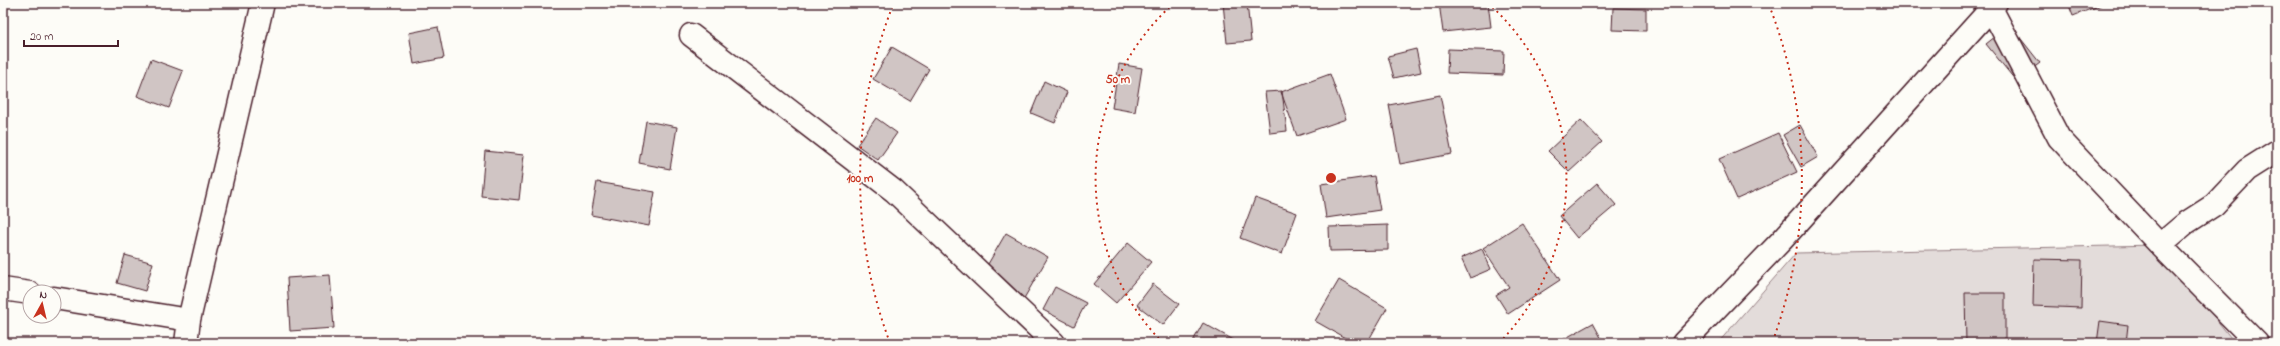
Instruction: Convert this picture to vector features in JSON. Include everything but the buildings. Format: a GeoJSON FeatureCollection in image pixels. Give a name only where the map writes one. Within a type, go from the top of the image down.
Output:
{"type":"FeatureCollection","features":[{"type":"Feature","properties":{"kind":"street"},"geometry":{"type":"LineString","coordinates":[[186,343],[189,320],[263,3]]}},
{"type":"Feature","properties":{"kind":"street"},"geometry":{"type":"LineString","coordinates":[[1682,343],[1782,240],[1993,6],[2059,138],[2160,245],[2257,343]]}},
{"type":"Feature","properties":{"kind":"street"},"geometry":{"type":"LineString","coordinates":[[691,36],[894,191],[1054,343]]}},
{"type":"Feature","properties":{"kind":"street"},"geometry":{"type":"LineString","coordinates":[[2160,245],[2186,223],[2214,205],[2247,170],[2277,151]]}},
{"type":"Feature","properties":{"kind":"street"},"geometry":{"type":"LineString","coordinates":[[3,289],[22,293]]}},
{"type":"Feature","properties":{"kind":"street"},"geometry":{"type":"LineString","coordinates":[[62,299],[189,320]]}},
{"type":"Feature","properties":{"kind":"shaded area"},"geometry":{"type":"Polygon","coordinates":[[[2157,245],[2235,343],[1718,343],[1796,253],[2157,245]]]}}]}
